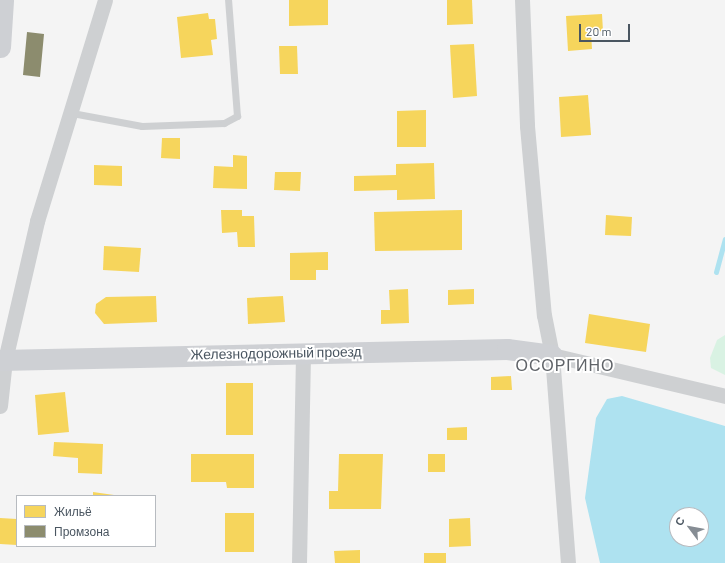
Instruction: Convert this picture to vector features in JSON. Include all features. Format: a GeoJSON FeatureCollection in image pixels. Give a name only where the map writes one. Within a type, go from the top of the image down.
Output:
{"type":"FeatureCollection","features":[{"type":"Feature","properties":{"kind":"street"},"geometry":{"type":"LineString","coordinates":[[0,47],[3,0]]}},
{"type":"Feature","properties":{"kind":"street"},"geometry":{"type":"LineString","coordinates":[[0,406],[3,360],[36,221],[72,113],[106,0]]}},
{"type":"Feature","properties":{"kind":"street"},"geometry":{"type":"LineString","coordinates":[[522,0],[527,126],[544,315],[552,355],[568,563]]}},
{"type":"Feature","properties":{"kind":"street","name":"Железнодорожный проезд"},"geometry":{"type":"LineString","coordinates":[[3,360],[303,352],[507,349],[552,355]]}},
{"type":"Feature","properties":{"kind":"street"},"geometry":{"type":"LineString","coordinates":[[299,563],[303,352]]}},
{"type":"Feature","properties":{"kind":"street"},"geometry":{"type":"LineString","coordinates":[[552,355],[725,396]]}},
{"type":"Feature","properties":{"kind":"lane"},"geometry":{"type":"LineString","coordinates":[[72,113],[142,126],[224,123],[237,116],[228,0]]}},
{"type":"Feature","properties":{"kind":"green space"},"geometry":{"type":"Polygon","coordinates":[[[725,335],[725,375],[711,368],[710,358],[717,340],[725,335]]]}},
{"type":"Feature","properties":{"kind":"water"},"geometry":{"type":"Polygon","coordinates":[[[622,396],[725,426],[725,563],[600,563],[585,498],[596,418],[607,399],[622,396]]]}},
{"type":"Feature","properties":{"kind":"building: Жильё"},"geometry":{"type":"Polygon","coordinates":[[[289,0],[328,0],[328,25],[289,26],[289,0]]]}},
{"type":"Feature","properties":{"kind":"building: Жильё"},"geometry":{"type":"Polygon","coordinates":[[[447,0],[472,0],[473,24],[447,25],[447,0]]]}},
{"type":"Feature","properties":{"kind":"building: Жильё"},"geometry":{"type":"Polygon","coordinates":[[[208,13],[209,19],[215,19],[217,39],[211,40],[213,55],[181,58],[177,17],[208,13]]]}},
{"type":"Feature","properties":{"kind":"building: Жильё"},"geometry":{"type":"Polygon","coordinates":[[[602,14],[603,31],[591,32],[592,49],[568,51],[566,16],[602,14]]]}},
{"type":"Feature","properties":{"kind":"building: Жильё"},"geometry":{"type":"Polygon","coordinates":[[[474,44],[477,96],[453,98],[450,45],[474,44]]]}},
{"type":"Feature","properties":{"kind":"building: Жильё"},"geometry":{"type":"Polygon","coordinates":[[[279,46],[297,46],[298,74],[280,74],[279,46]]]}},
{"type":"Feature","properties":{"kind":"building: Жильё"},"geometry":{"type":"Polygon","coordinates":[[[588,95],[591,135],[561,137],[559,97],[588,95]]]}},
{"type":"Feature","properties":{"kind":"building: Жильё"},"geometry":{"type":"Polygon","coordinates":[[[426,110],[426,147],[397,147],[397,111],[426,110]]]}},
{"type":"Feature","properties":{"kind":"building: Жильё"},"geometry":{"type":"Polygon","coordinates":[[[162,138],[180,138],[180,159],[161,158],[162,138]]]}},
{"type":"Feature","properties":{"kind":"building: Жильё"},"geometry":{"type":"Polygon","coordinates":[[[233,155],[247,156],[247,189],[213,188],[214,166],[233,167],[233,155]]]}},
{"type":"Feature","properties":{"kind":"building: Жильё"},"geometry":{"type":"Polygon","coordinates":[[[434,163],[435,199],[397,200],[397,190],[354,191],[354,176],[396,175],[396,164],[434,163]]]}},
{"type":"Feature","properties":{"kind":"building: Жильё"},"geometry":{"type":"Polygon","coordinates":[[[94,165],[122,166],[122,186],[94,185],[94,165]]]}},
{"type":"Feature","properties":{"kind":"building: Жильё"},"geometry":{"type":"Polygon","coordinates":[[[275,172],[301,172],[300,191],[274,190],[275,172]]]}},
{"type":"Feature","properties":{"kind":"building: Жильё"},"geometry":{"type":"Polygon","coordinates":[[[221,210],[242,210],[242,216],[254,216],[255,247],[238,247],[237,232],[222,233],[221,210]]]}},
{"type":"Feature","properties":{"kind":"building: Жильё"},"geometry":{"type":"Polygon","coordinates":[[[462,210],[462,250],[375,251],[374,212],[462,210]]]}},
{"type":"Feature","properties":{"kind":"building: Жильё"},"geometry":{"type":"Polygon","coordinates":[[[606,215],[632,217],[631,236],[605,235],[606,215]]]}},
{"type":"Feature","properties":{"kind":"building: Жильё"},"geometry":{"type":"Polygon","coordinates":[[[104,246],[141,248],[139,272],[103,270],[104,246]]]}},
{"type":"Feature","properties":{"kind":"building: Жильё"},"geometry":{"type":"Polygon","coordinates":[[[328,252],[328,270],[316,270],[316,280],[290,280],[290,253],[328,252]]]}},
{"type":"Feature","properties":{"kind":"building: Жильё"},"geometry":{"type":"Polygon","coordinates":[[[408,289],[409,323],[381,324],[381,310],[390,310],[389,290],[408,289]]]}},
{"type":"Feature","properties":{"kind":"building: Жильё"},"geometry":{"type":"Polygon","coordinates":[[[474,289],[474,304],[448,305],[448,290],[474,289]]]}},
{"type":"Feature","properties":{"kind":"building: Жильё"},"geometry":{"type":"Polygon","coordinates":[[[156,296],[157,322],[104,324],[95,313],[96,304],[106,297],[156,296]]]}},
{"type":"Feature","properties":{"kind":"building: Жильё"},"geometry":{"type":"Polygon","coordinates":[[[283,296],[285,322],[248,324],[247,298],[283,296]]]}},
{"type":"Feature","properties":{"kind":"building: Жильё"},"geometry":{"type":"Polygon","coordinates":[[[589,314],[650,324],[646,352],[585,343],[589,314]]]}},
{"type":"Feature","properties":{"kind":"building: Жильё"},"geometry":{"type":"Polygon","coordinates":[[[511,376],[512,390],[491,390],[491,377],[511,376]]]}},
{"type":"Feature","properties":{"kind":"building: Жильё"},"geometry":{"type":"Polygon","coordinates":[[[226,383],[253,383],[253,435],[226,435],[226,383]]]}},
{"type":"Feature","properties":{"kind":"building: Жильё"},"geometry":{"type":"Polygon","coordinates":[[[65,392],[69,432],[38,435],[35,395],[65,392]]]}},
{"type":"Feature","properties":{"kind":"building: Жильё"},"geometry":{"type":"Polygon","coordinates":[[[467,427],[467,440],[447,440],[447,428],[467,427]]]}},
{"type":"Feature","properties":{"kind":"building: Жильё"},"geometry":{"type":"Polygon","coordinates":[[[54,442],[103,444],[102,474],[78,473],[78,458],[53,456],[54,442]]]}},
{"type":"Feature","properties":{"kind":"building: Жильё"},"geometry":{"type":"Polygon","coordinates":[[[191,454],[254,454],[254,488],[227,488],[226,482],[191,482],[191,454]]]}},
{"type":"Feature","properties":{"kind":"building: Жильё"},"geometry":{"type":"Polygon","coordinates":[[[339,454],[383,454],[381,509],[329,509],[329,491],[338,491],[339,454]]]}},
{"type":"Feature","properties":{"kind":"building: Жильё"},"geometry":{"type":"Polygon","coordinates":[[[428,454],[445,454],[445,472],[428,472],[428,454]]]}},
{"type":"Feature","properties":{"kind":"building: Жильё"},"geometry":{"type":"Polygon","coordinates":[[[93,492],[114,495],[93,495],[93,492]]]}},
{"type":"Feature","properties":{"kind":"building: Жильё"},"geometry":{"type":"Polygon","coordinates":[[[225,513],[254,513],[254,552],[225,552],[225,513]]]}},
{"type":"Feature","properties":{"kind":"building: Жильё"},"geometry":{"type":"Polygon","coordinates":[[[0,518],[16,519],[16,545],[0,544],[0,518]]]}},
{"type":"Feature","properties":{"kind":"building: Жильё"},"geometry":{"type":"Polygon","coordinates":[[[470,518],[471,546],[449,547],[449,519],[470,518]]]}},
{"type":"Feature","properties":{"kind":"building: Жильё"},"geometry":{"type":"Polygon","coordinates":[[[360,550],[360,563],[335,563],[334,551],[360,550]]]}},
{"type":"Feature","properties":{"kind":"building: Жильё"},"geometry":{"type":"Polygon","coordinates":[[[424,553],[446,553],[446,563],[424,563],[424,553]]]}},
{"type":"Feature","properties":{"kind":"building: Промзона"},"geometry":{"type":"Polygon","coordinates":[[[27,32],[44,34],[40,77],[23,75],[27,32]]]}},
{"type":"Feature","properties":{"kind":"waterway"},"geometry":{"type":"LineString","coordinates":[[716,272],[725,239]]}},
{"type":"Feature","properties":{"kind":"district","name":"ОСОРГИНО"},"geometry":{"type":"Point","coordinates":[565,365]}}]}
